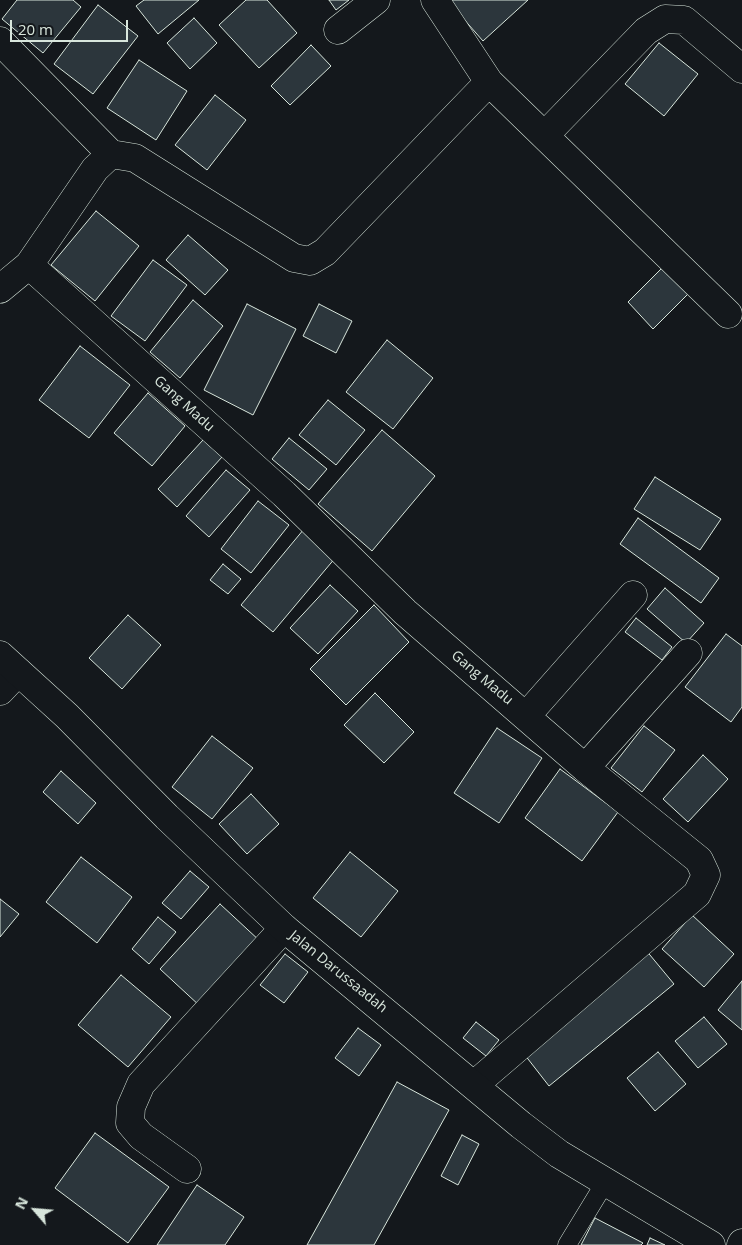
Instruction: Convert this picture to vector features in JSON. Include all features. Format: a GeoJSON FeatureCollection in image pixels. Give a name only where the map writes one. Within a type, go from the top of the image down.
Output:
{"type":"FeatureCollection","features":[{"type":"Feature","properties":{"kind":"street"},"geometry":{"type":"LineString","coordinates":[[338,30],[376,0]]}},
{"type":"Feature","properties":{"kind":"street"},"geometry":{"type":"LineString","coordinates":[[435,0],[489,82],[728,314]]}},
{"type":"Feature","properties":{"kind":"street"},"geometry":{"type":"LineString","coordinates":[[544,135],[646,31],[664,19],[684,20],[742,69]]}},
{"type":"Feature","properties":{"kind":"street"},"geometry":{"type":"LineString","coordinates":[[0,41],[111,154],[135,158],[294,258],[310,261],[324,252],[489,82]]}},
{"type":"Feature","properties":{"kind":"street"},"geometry":{"type":"LineString","coordinates":[[0,289],[29,265],[95,169],[111,154]]}},
{"type":"Feature","properties":{"kind":"street","name":"Gang Madu"},"geometry":{"type":"LineString","coordinates":[[29,265],[284,494],[405,612],[585,768],[699,860],[706,875],[697,894],[474,1085]]}},
{"type":"Feature","properties":{"kind":"street"},"geometry":{"type":"LineString","coordinates":[[527,716],[634,596]]}},
{"type":"Feature","properties":{"kind":"street"},"geometry":{"type":"LineString","coordinates":[[585,768],[688,653]]}},
{"type":"Feature","properties":{"kind":"street","name":"Jalan Darussaadah"},"geometry":{"type":"LineString","coordinates":[[6,673],[67,716],[167,817],[284,928],[559,1154],[711,1245]]}},
{"type":"Feature","properties":{"kind":"street"},"geometry":{"type":"LineString","coordinates":[[187,1169],[141,1136],[130,1124],[131,1107],[141,1084],[284,928]]}},
{"type":"Feature","properties":{"kind":"lane"},"geometry":{"type":"LineString","coordinates":[[567,1245],[606,1181]]}},
{"type":"Feature","properties":{"kind":"building"},"geometry":{"type":"Polygon","coordinates":[[[17,0],[73,0],[81,7],[43,53],[2,19],[17,0]]]}},
{"type":"Feature","properties":{"kind":"building"},"geometry":{"type":"Polygon","coordinates":[[[144,0],[199,0],[158,34],[136,6],[144,0]]]}},
{"type":"Feature","properties":{"kind":"building"},"geometry":{"type":"Polygon","coordinates":[[[246,0],[267,0],[297,33],[259,68],[219,25],[246,0]]]}},
{"type":"Feature","properties":{"kind":"building"},"geometry":{"type":"Polygon","coordinates":[[[329,0],[349,0],[336,10],[329,0]]]}},
{"type":"Feature","properties":{"kind":"building"},"geometry":{"type":"Polygon","coordinates":[[[447,0],[528,0],[483,41],[447,0]]]}},
{"type":"Feature","properties":{"kind":"building"},"geometry":{"type":"Polygon","coordinates":[[[98,5],[138,36],[93,94],[54,64],[98,5]]]}},
{"type":"Feature","properties":{"kind":"building"},"geometry":{"type":"Polygon","coordinates":[[[194,18],[217,43],[190,69],[167,43],[194,18]]]}},
{"type":"Feature","properties":{"kind":"building"},"geometry":{"type":"Polygon","coordinates":[[[659,43],[698,74],[664,116],[625,84],[659,43]]]}},
{"type":"Feature","properties":{"kind":"building"},"geometry":{"type":"Polygon","coordinates":[[[311,45],[331,66],[290,105],[271,86],[311,45]]]}},
{"type":"Feature","properties":{"kind":"building"},"geometry":{"type":"Polygon","coordinates":[[[139,60],[187,91],[156,140],[107,108],[139,60]]]}},
{"type":"Feature","properties":{"kind":"building"},"geometry":{"type":"Polygon","coordinates":[[[215,95],[246,120],[207,170],[175,145],[215,95]]]}},
{"type":"Feature","properties":{"kind":"building"},"geometry":{"type":"Polygon","coordinates":[[[96,211],[139,246],[95,301],[51,265],[96,211]]]}},
{"type":"Feature","properties":{"kind":"building"},"geometry":{"type":"Polygon","coordinates":[[[188,235],[228,270],[205,295],[166,260],[188,235]]]}},
{"type":"Feature","properties":{"kind":"building"},"geometry":{"type":"Polygon","coordinates":[[[153,260],[187,285],[145,341],[111,316],[153,260]]]}},
{"type":"Feature","properties":{"kind":"building"},"geometry":{"type":"Polygon","coordinates":[[[664,266],[690,292],[653,329],[628,302],[664,266]]]}},
{"type":"Feature","properties":{"kind":"building"},"geometry":{"type":"Polygon","coordinates":[[[193,300],[223,326],[180,378],[150,352],[193,300]]]}},
{"type":"Feature","properties":{"kind":"building"},"geometry":{"type":"Polygon","coordinates":[[[247,304],[296,329],[253,415],[204,390],[247,304]]]}},
{"type":"Feature","properties":{"kind":"building"},"geometry":{"type":"Polygon","coordinates":[[[319,304],[352,321],[336,353],[303,336],[319,304]]]}},
{"type":"Feature","properties":{"kind":"building"},"geometry":{"type":"Polygon","coordinates":[[[387,340],[433,378],[393,429],[346,392],[387,340]]]}},
{"type":"Feature","properties":{"kind":"building"},"geometry":{"type":"Polygon","coordinates":[[[80,346],[130,385],[89,438],[39,400],[80,346]]]}},
{"type":"Feature","properties":{"kind":"building"},"geometry":{"type":"Polygon","coordinates":[[[148,393],[185,426],[152,466],[114,433],[148,393]]]}},
{"type":"Feature","properties":{"kind":"building"},"geometry":{"type":"Polygon","coordinates":[[[328,400],[365,430],[336,465],[299,435],[328,400]]]}},
{"type":"Feature","properties":{"kind":"building"},"geometry":{"type":"Polygon","coordinates":[[[382,430],[435,476],[372,551],[318,504],[382,430]]]}},
{"type":"Feature","properties":{"kind":"building"},"geometry":{"type":"Polygon","coordinates":[[[289,438],[327,469],[309,490],[272,459],[289,438]]]}},
{"type":"Feature","properties":{"kind":"building"},"geometry":{"type":"Polygon","coordinates":[[[203,440],[222,457],[177,507],[158,489],[203,440]]]}},
{"type":"Feature","properties":{"kind":"building"},"geometry":{"type":"Polygon","coordinates":[[[226,470],[250,490],[209,537],[186,516],[226,470]]]}},
{"type":"Feature","properties":{"kind":"building"},"geometry":{"type":"Polygon","coordinates":[[[655,477],[721,519],[700,550],[634,509],[655,477]]]}},
{"type":"Feature","properties":{"kind":"building"},"geometry":{"type":"Polygon","coordinates":[[[258,501],[289,525],[251,573],[221,549],[258,501]]]}},
{"type":"Feature","properties":{"kind":"building"},"geometry":{"type":"Polygon","coordinates":[[[638,518],[719,578],[701,603],[620,544],[638,518]]]}},
{"type":"Feature","properties":{"kind":"building"},"geometry":{"type":"Polygon","coordinates":[[[304,529],[336,557],[273,632],[241,605],[304,529]]]}},
{"type":"Feature","properties":{"kind":"building"},"geometry":{"type":"Polygon","coordinates":[[[223,564],[241,579],[228,594],[210,580],[223,564]]]}},
{"type":"Feature","properties":{"kind":"building"},"geometry":{"type":"Polygon","coordinates":[[[330,585],[358,611],[318,654],[290,628],[330,585]]]}},
{"type":"Feature","properties":{"kind":"building"},"geometry":{"type":"Polygon","coordinates":[[[665,588],[704,623],[686,643],[647,609],[665,588]]]}},
{"type":"Feature","properties":{"kind":"building"},"geometry":{"type":"Polygon","coordinates":[[[374,605],[409,642],[346,705],[310,669],[374,605]]]}},
{"type":"Feature","properties":{"kind":"building"},"geometry":{"type":"Polygon","coordinates":[[[128,615],[161,645],[122,689],[89,658],[128,615]]]}},
{"type":"Feature","properties":{"kind":"building"},"geometry":{"type":"Polygon","coordinates":[[[636,618],[672,647],[662,660],[625,632],[636,618]]]}},
{"type":"Feature","properties":{"kind":"building"},"geometry":{"type":"Polygon","coordinates":[[[726,634],[742,646],[742,707],[731,722],[685,687],[726,634]]]}},
{"type":"Feature","properties":{"kind":"building"},"geometry":{"type":"Polygon","coordinates":[[[375,693],[414,732],[384,763],[344,725],[375,693]]]}},
{"type":"Feature","properties":{"kind":"building"},"geometry":{"type":"Polygon","coordinates":[[[644,726],[675,750],[642,792],[611,768],[644,726]]]}},
{"type":"Feature","properties":{"kind":"building"},"geometry":{"type":"Polygon","coordinates":[[[497,728],[542,758],[499,823],[454,793],[497,728]]]}},
{"type":"Feature","properties":{"kind":"building"},"geometry":{"type":"Polygon","coordinates":[[[212,736],[253,768],[212,819],[172,787],[212,736]]]}},
{"type":"Feature","properties":{"kind":"building"},"geometry":{"type":"Polygon","coordinates":[[[703,755],[728,779],[688,822],[663,799],[703,755]]]}},
{"type":"Feature","properties":{"kind":"building"},"geometry":{"type":"Polygon","coordinates":[[[560,769],[618,812],[582,861],[525,818],[560,769]]]}},
{"type":"Feature","properties":{"kind":"building"},"geometry":{"type":"Polygon","coordinates":[[[61,771],[96,803],[78,824],[43,792],[61,771]]]}},
{"type":"Feature","properties":{"kind":"building"},"geometry":{"type":"Polygon","coordinates":[[[251,794],[279,824],[247,854],[219,824],[251,794]]]}},
{"type":"Feature","properties":{"kind":"building"},"geometry":{"type":"Polygon","coordinates":[[[350,852],[398,891],[361,937],[313,898],[350,852]]]}},
{"type":"Feature","properties":{"kind":"building"},"geometry":{"type":"Polygon","coordinates":[[[81,857],[132,897],[97,943],[46,902],[81,857]]]}},
{"type":"Feature","properties":{"kind":"building"},"geometry":{"type":"Polygon","coordinates":[[[190,871],[209,887],[181,919],[162,903],[190,871]]]}},
{"type":"Feature","properties":{"kind":"building"},"geometry":{"type":"Polygon","coordinates":[[[0,899],[19,914],[0,937],[0,899]]]}},
{"type":"Feature","properties":{"kind":"building"},"geometry":{"type":"Polygon","coordinates":[[[220,904],[261,942],[201,1007],[160,969],[220,904]]]}},
{"type":"Feature","properties":{"kind":"building"},"geometry":{"type":"Polygon","coordinates":[[[692,915],[734,954],[704,987],[662,949],[692,915]]]}},
{"type":"Feature","properties":{"kind":"building"},"geometry":{"type":"Polygon","coordinates":[[[158,917],[176,932],[149,964],[132,949],[158,917]]]}},
{"type":"Feature","properties":{"kind":"building"},"geometry":{"type":"Polygon","coordinates":[[[645,949],[674,984],[549,1086],[521,1050],[645,949]]]}},
{"type":"Feature","properties":{"kind":"building"},"geometry":{"type":"Polygon","coordinates":[[[285,954],[308,972],[284,1003],[260,985],[285,954]]]}},
{"type":"Feature","properties":{"kind":"building"},"geometry":{"type":"Polygon","coordinates":[[[121,975],[171,1017],[128,1067],[78,1025],[121,975]]]}},
{"type":"Feature","properties":{"kind":"building"},"geometry":{"type":"Polygon","coordinates":[[[742,981],[742,1030],[718,1010],[742,981]]]}},
{"type":"Feature","properties":{"kind":"building"},"geometry":{"type":"Polygon","coordinates":[[[704,1017],[727,1044],[698,1068],[675,1041],[704,1017]]]}},
{"type":"Feature","properties":{"kind":"building"},"geometry":{"type":"Polygon","coordinates":[[[476,1022],[499,1040],[486,1056],[463,1038],[476,1022]]]}},
{"type":"Feature","properties":{"kind":"building"},"geometry":{"type":"Polygon","coordinates":[[[358,1028],[381,1045],[359,1076],[335,1058],[358,1028]]]}},
{"type":"Feature","properties":{"kind":"building"},"geometry":{"type":"Polygon","coordinates":[[[658,1052],[686,1084],[655,1111],[627,1078],[658,1052]]]}},
{"type":"Feature","properties":{"kind":"building"},"geometry":{"type":"Polygon","coordinates":[[[397,1082],[449,1110],[374,1245],[307,1245],[397,1082]]]}},
{"type":"Feature","properties":{"kind":"building"},"geometry":{"type":"Polygon","coordinates":[[[95,1133],[169,1187],[128,1243],[55,1188],[95,1133]]]}},
{"type":"Feature","properties":{"kind":"building"},"geometry":{"type":"Polygon","coordinates":[[[462,1135],[479,1144],[458,1185],[441,1176],[462,1135]]]}},
{"type":"Feature","properties":{"kind":"building"},"geometry":{"type":"Polygon","coordinates":[[[197,1185],[244,1217],[225,1245],[157,1245],[197,1185]]]}},
{"type":"Feature","properties":{"kind":"building"},"geometry":{"type":"Polygon","coordinates":[[[595,1218],[643,1243],[641,1245],[581,1245],[595,1218]]]}},
{"type":"Feature","properties":{"kind":"building"},"geometry":{"type":"Polygon","coordinates":[[[650,1238],[665,1245],[647,1245],[650,1238]]]}}]}
